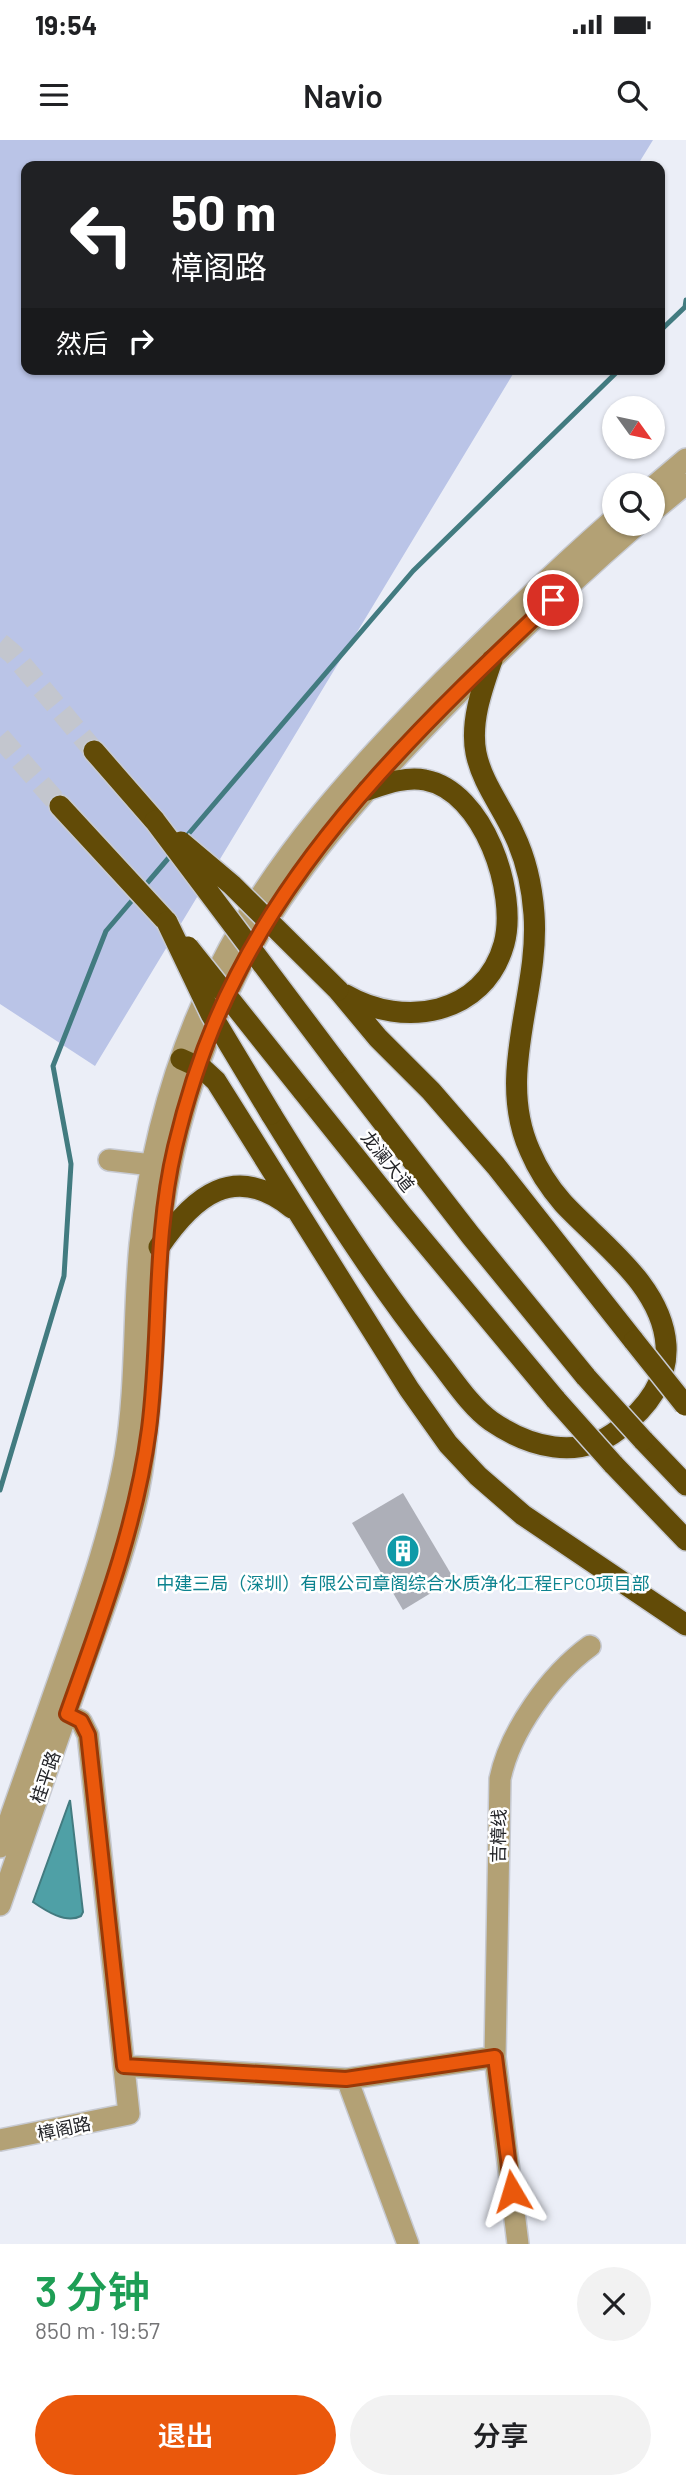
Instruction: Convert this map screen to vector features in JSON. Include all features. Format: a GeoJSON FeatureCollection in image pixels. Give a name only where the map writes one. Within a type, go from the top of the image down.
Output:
{"type":"FeatureCollection","features":[{"type":"Feature","properties":{"kind":"highway"},"geometry":{"type":"LineString","coordinates":[[167,922],[211,1014],[327,1205],[442,1365],[487,1419],[531,1442],[548,1447],[575,1448],[592,1444],[615,1432],[639,1411],[662,1379],[666,1356],[662,1323],[637,1280],[549,1185],[528,1147],[522,1126],[516,1085],[517,1062],[531,969],[534,918],[525,860],[486,781],[476,753],[476,719],[492,660]]}},
{"type":"Feature","properties":{"kind":"highway","name":"龙澜大道"},"geometry":{"type":"LineString","coordinates":[[94,751],[155,821],[471,1236],[586,1377],[686,1485]]}},
{"type":"Feature","properties":{"kind":"highway"},"geometry":{"type":"LineString","coordinates":[[338,990],[358,1001],[391,1012],[411,1014],[438,1010],[453,1004],[477,988],[495,966],[505,942],[507,909],[500,869],[486,836],[467,806],[445,788],[425,780],[398,781],[367,790]]}},
{"type":"Feature","properties":{"kind":"highway","name":"龙澜大道"},"geometry":{"type":"LineString","coordinates":[[60,806],[167,922],[419,1235],[556,1400],[686,1540]]}},
{"type":"Feature","properties":{"kind":"highway"},"geometry":{"type":"LineString","coordinates":[[155,821],[232,885],[338,990],[378,1038],[431,1091],[496,1166],[685,1406]]}},
{"type":"Feature","properties":{"kind":"highway"},"geometry":{"type":"LineString","coordinates":[[190,1063],[216,1082],[426,1415],[448,1444],[492,1489],[542,1530],[686,1625]]}},
{"type":"Feature","properties":{"kind":"highway"},"geometry":{"type":"LineString","coordinates":[[159,1247],[189,1208],[208,1194],[222,1190],[246,1188],[268,1192],[298,1213]]}},
{"type":"Feature","properties":{"kind":"street"},"geometry":{"type":"LineString","coordinates":[[665,476],[686,459]]}},
{"type":"Feature","properties":{"kind":"street"},"geometry":{"type":"LineString","coordinates":[[665,502],[686,484]]}},
{"type":"Feature","properties":{"kind":"street","name":"桂平路"},"geometry":{"type":"LineString","coordinates":[[0,1905],[130,1528],[152,1398],[159,1247],[190,1063],[210,987],[233,942],[279,869],[330,804],[397,728],[484,640],[602,530]]}},
{"type":"Feature","properties":{"kind":"street","name":"桂平路"},"geometry":{"type":"LineString","coordinates":[[0,1847],[111,1523],[130,1426],[140,1245],[152,1166],[166,1106],[264,927],[302,870],[367,790],[411,742],[568,586],[624,536]]}},
{"type":"Feature","properties":{"kind":"street"},"geometry":{"type":"LineString","coordinates":[[109,1160],[152,1166]]}},
{"type":"Feature","properties":{"kind":"street","name":"吉樟线"},"geometry":{"type":"LineString","coordinates":[[518,2244],[495,2057],[498,1792],[502,1767],[513,1739],[562,1670],[590,1646]]}},
{"type":"Feature","properties":{"kind":"street"},"geometry":{"type":"LineString","coordinates":[[67,1714],[81,1721],[88,1735],[124,2066],[346,2079],[495,2057]]}},
{"type":"Feature","properties":{"kind":"street","name":"樟阁路"},"geometry":{"type":"LineString","coordinates":[[0,2140],[129,2115],[124,2066]]}},
{"type":"Feature","properties":{"kind":"street"},"geometry":{"type":"LineString","coordinates":[[346,2079],[408,2244]]}},
{"type":"Feature","properties":{"kind":"shaded area"},"geometry":{"type":"Polygon","coordinates":[[[0,140],[653,140],[640,161],[21,161],[21,375],[512,375],[95,1066],[0,1004],[0,140]]]}},
{"type":"Feature","properties":{"kind":"shaded area"},"geometry":{"type":"Polygon","coordinates":[[[70,1800],[83,1912],[75,1918],[63,1917],[33,1902],[70,1800]]]}},
{"type":"Feature","properties":{"kind":"building","name":"中建三局（深圳）有限公司章阁综合水质净化工程EPCO项目部"},"geometry":{"type":"Polygon","coordinates":[[[403,1493],[454,1579],[403,1610],[352,1523],[403,1493]]]}},
{"type":"Feature","properties":{"kind":"waterway"},"geometry":{"type":"LineString","coordinates":[[665,326],[685,307],[686,300]]}},
{"type":"Feature","properties":{"kind":"waterway"},"geometry":{"type":"LineString","coordinates":[[185,838],[413,571],[614,375]]}},
{"type":"Feature","properties":{"kind":"waterway"},"geometry":{"type":"LineString","coordinates":[[142,889],[172,854]]}},
{"type":"Feature","properties":{"kind":"waterway"},"geometry":{"type":"LineString","coordinates":[[0,1490],[64,1276],[71,1164],[53,1066],[106,931],[135,897]]}},
{"type":"Feature","properties":{"kind":"tunnel"},"geometry":{"type":"LineString","coordinates":[[0,643],[13,654],[94,751]]}},
{"type":"Feature","properties":{"kind":"tunnel"},"geometry":{"type":"LineString","coordinates":[[0,737],[60,806]]}},
{"type":"Feature","properties":{"kind":"place","name":"中建三局（深圳）有限公司章阁综合水质净化工程EPCO项目部"},"geometry":{"type":"Point","coordinates":[403,1551]}},
{"type":"Feature","properties":{"kind":"route"},"geometry":{"type":"LineString","coordinates":[[512,2191],[495,2057],[346,2079],[124,2066],[88,1735],[81,1721],[67,1714],[130,1528],[149,1428],[159,1247],[170,1173],[190,1091],[223,1005],[264,927],[295,880],[344,816],[411,742],[553,600]]}}]}
